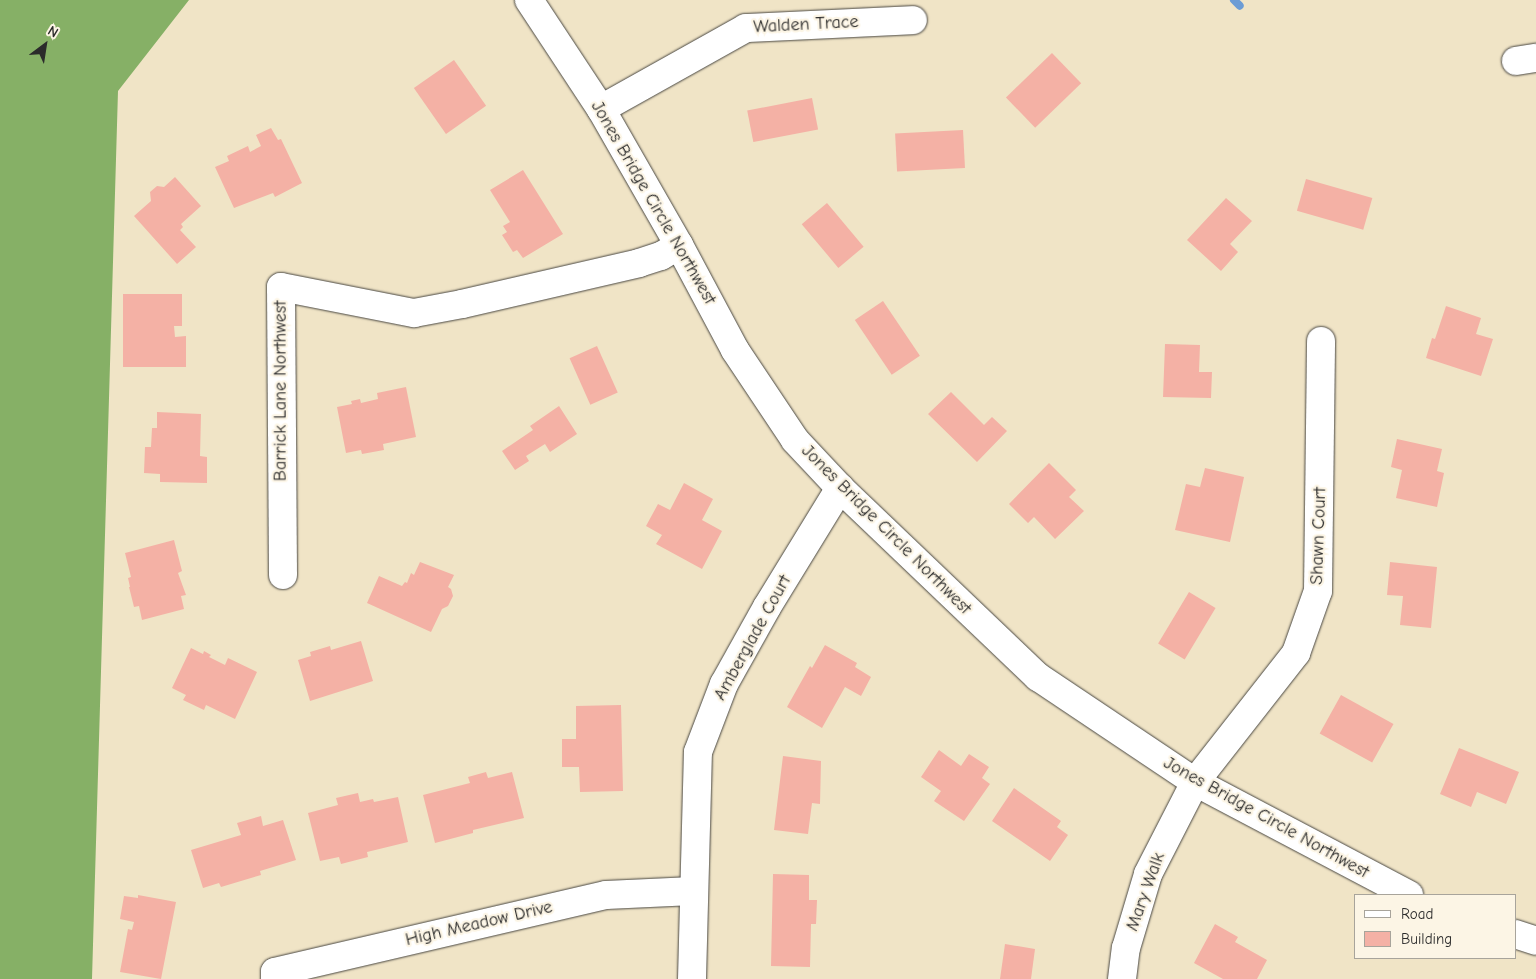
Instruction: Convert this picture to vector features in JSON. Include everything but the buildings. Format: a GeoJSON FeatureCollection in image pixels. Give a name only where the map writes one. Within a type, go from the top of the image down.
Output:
{"type":"FeatureCollection","features":[{"type":"Feature","properties":{"kind":"street","name":"Jones Bridge Circle Northwest"},"geometry":{"type":"LineString","coordinates":[[530,0],[601,109],[679,245],[734,350],[795,440],[840,488],[1038,677],[1195,782],[1407,894]]}},
{"type":"Feature","properties":{"kind":"street","name":"Walden Trace"},"geometry":{"type":"LineString","coordinates":[[601,109],[746,28],[913,20]]}},
{"type":"Feature","properties":{"kind":"street","name":"Barrick Lane Northwest"},"geometry":{"type":"LineString","coordinates":[[283,575],[281,287],[414,313],[462,304],[639,263],[661,256],[679,245]]}},
{"type":"Feature","properties":{"kind":"street","name":"Shawn Court"},"geometry":{"type":"LineString","coordinates":[[1195,782],[1296,653],[1318,591],[1321,341]]}},
{"type":"Feature","properties":{"kind":"street","name":"Amberglade Court"},"geometry":{"type":"LineString","coordinates":[[692,979],[698,752],[724,684],[767,607],[840,488]]}},
{"type":"Feature","properties":{"kind":"street","name":"Mary Walk"},"geometry":{"type":"LineString","coordinates":[[1122,979],[1126,948],[1148,874],[1195,782]]}},
{"type":"Feature","properties":{"kind":"street","name":"High Meadow Drive"},"geometry":{"type":"LineString","coordinates":[[275,979],[275,972],[606,895],[693,891]]}},
{"type":"Feature","properties":{"kind":"street"},"geometry":{"type":"LineString","coordinates":[[1516,934],[1536,940]]}},
{"type":"Feature","properties":{"kind":"green space"},"geometry":{"type":"Polygon","coordinates":[[[0,0],[189,0],[118,91],[92,979],[0,979],[0,0]]]}},
{"type":"Feature","properties":{"kind":"waterway"},"geometry":{"type":"LineString","coordinates":[[1234,0],[1240,6]]}}]}
